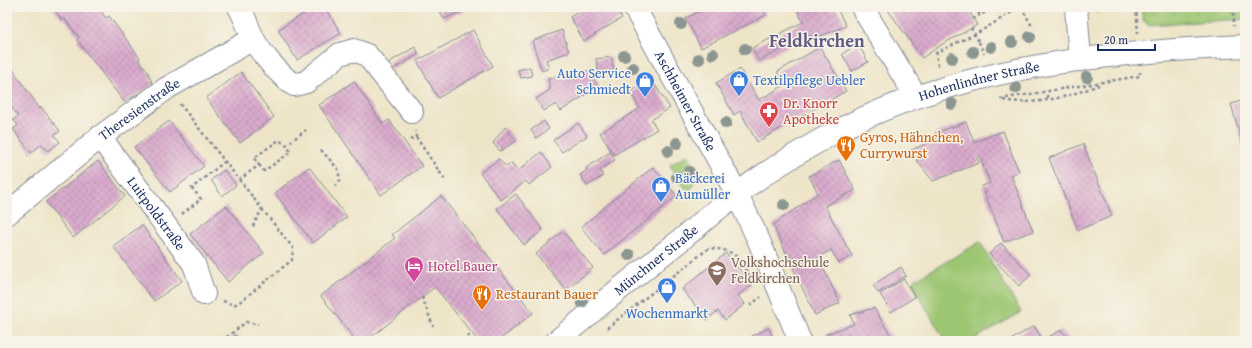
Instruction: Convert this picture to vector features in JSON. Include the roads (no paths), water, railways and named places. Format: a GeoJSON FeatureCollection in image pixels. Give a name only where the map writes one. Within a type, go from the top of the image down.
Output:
{"type":"FeatureCollection","features":[{"type":"Feature","properties":{"kind":"street"},"geometry":{"type":"LineString","coordinates":[[239,7],[246,20],[253,39],[282,76],[294,85],[306,82],[340,54],[354,50],[367,55],[412,112]]}},
{"type":"Feature","properties":{"kind":"street","name":"Aschheimer Straße"},"geometry":{"type":"LineString","coordinates":[[634,7],[737,194],[759,241],[800,341]]}},
{"type":"Feature","properties":{"kind":"street"},"geometry":{"type":"LineString","coordinates":[[862,7],[916,97]]}},
{"type":"Feature","properties":{"kind":"street"},"geometry":{"type":"LineString","coordinates":[[1076,7],[1080,60]]}},
{"type":"Feature","properties":{"kind":"street","name":"Theresienstraße"},"geometry":{"type":"LineString","coordinates":[[7,214],[100,137],[167,88],[253,39]]}},
{"type":"Feature","properties":{"kind":"street","name":"Hohenlindner Straße"},"geometry":{"type":"LineString","coordinates":[[737,194],[780,164],[839,130],[916,97],[961,82],[1022,68],[1140,52],[1245,46]]}},
{"type":"Feature","properties":{"kind":"street","name":"Luitpoldstraße"},"geometry":{"type":"LineString","coordinates":[[100,137],[194,264],[204,294]]}},
{"type":"Feature","properties":{"kind":"street","name":"Münchner Straße"},"geometry":{"type":"LineString","coordinates":[[557,341],[737,194]]}},
{"type":"Feature","properties":{"kind":"place","name":"Textilpflege Uebler"},"geometry":{"type":"Point","coordinates":[739,97]}},
{"type":"Feature","properties":{"kind":"place","name":"Auto Service Schmiedt"},"geometry":{"type":"Point","coordinates":[645,98]}},
{"type":"Feature","properties":{"kind":"place","name":"Dr. Knorr Apotheke"},"geometry":{"type":"Point","coordinates":[769,128]}},
{"type":"Feature","properties":{"kind":"place","name":"Gyros, Hähnchen, Currywurst"},"geometry":{"type":"Point","coordinates":[846,162]}},
{"type":"Feature","properties":{"kind":"place","name":"Bäckerei Aumüller"},"geometry":{"type":"Point","coordinates":[661,203]}},
{"type":"Feature","properties":{"kind":"place","name":"Hotel Bauer"},"geometry":{"type":"Point","coordinates":[414,283]}},
{"type":"Feature","properties":{"kind":"place","name":"Volkshochschule Feldkirchen"},"geometry":{"type":"Point","coordinates":[717,287]}},
{"type":"Feature","properties":{"kind":"place","name":"Wochenmarkt"},"geometry":{"type":"Point","coordinates":[667,304]}},
{"type":"Feature","properties":{"kind":"place","name":"Restaurant Bauer"},"geometry":{"type":"Point","coordinates":[482,311]}},
{"type":"Feature","properties":{"kind":"district","name":"Feldkirchen"},"geometry":{"type":"Point","coordinates":[817,40]}}]}
